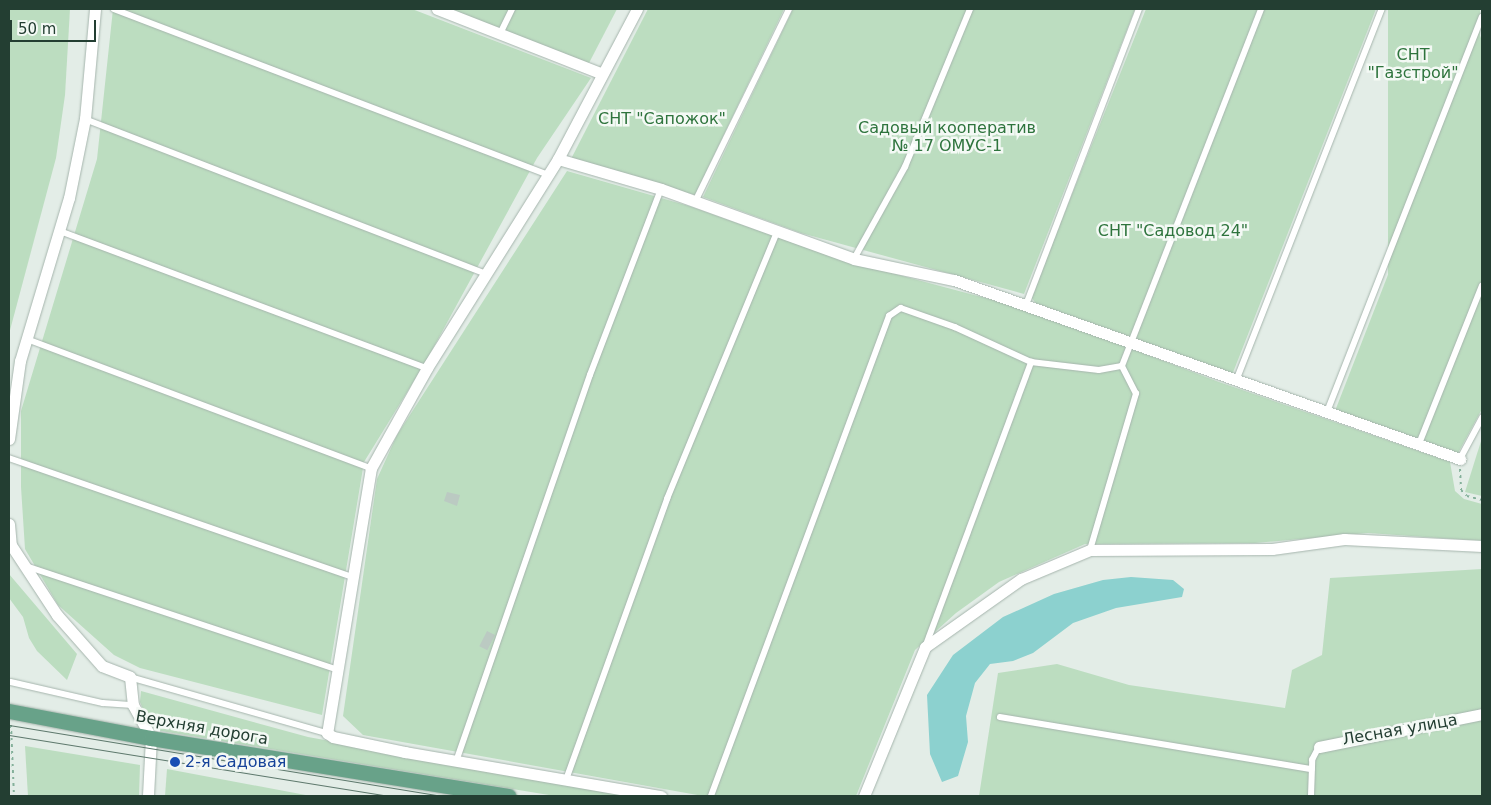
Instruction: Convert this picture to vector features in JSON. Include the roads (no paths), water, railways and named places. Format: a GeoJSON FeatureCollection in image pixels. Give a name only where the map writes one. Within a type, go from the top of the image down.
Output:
{"type":"FeatureCollection","features":[{"type":"Feature","properties":{"kind":"main road","name":"Верхняя дорога"},"geometry":{"type":"LineString","coordinates":[[10,711],[151,738],[508,796]]}},
{"type":"Feature","properties":{"kind":"street"},"geometry":{"type":"LineString","coordinates":[[9,438],[20,361],[60,231],[85,119],[95,9]]}},
{"type":"Feature","properties":{"kind":"street"},"geometry":{"type":"LineString","coordinates":[[437,9],[600,73]]}},
{"type":"Feature","properties":{"kind":"street"},"geometry":{"type":"LineString","coordinates":[[637,9],[600,73],[558,159],[427,368],[371,468],[327,733],[405,752],[457,759],[661,796]]}},
{"type":"Feature","properties":{"kind":"street"},"geometry":{"type":"LineString","coordinates":[[558,159],[661,189],[854,259],[954,280],[1130,340],[1236,381],[1460,459]]}},
{"type":"Feature","properties":{"kind":"street"},"geometry":{"type":"LineString","coordinates":[[9,524],[11,545],[22,565],[57,615],[102,666],[130,677],[132,706],[151,738],[148,796]]}},
{"type":"Feature","properties":{"kind":"street"},"geometry":{"type":"LineString","coordinates":[[864,796],[925,647],[1020,579],[1090,550],[1272,549],[1344,540],[1482,546]]}},
{"type":"Feature","properties":{"kind":"street","name":"Лесная улица"},"geometry":{"type":"LineString","coordinates":[[1319,746],[1482,714]]}},
{"type":"Feature","properties":{"kind":"lane"},"geometry":{"type":"LineString","coordinates":[[114,9],[548,175]]}},
{"type":"Feature","properties":{"kind":"lane"},"geometry":{"type":"LineString","coordinates":[[500,34],[512,9]]}},
{"type":"Feature","properties":{"kind":"lane"},"geometry":{"type":"LineString","coordinates":[[695,202],[789,9]]}},
{"type":"Feature","properties":{"kind":"lane"},"geometry":{"type":"LineString","coordinates":[[854,259],[904,167],[970,9]]}},
{"type":"Feature","properties":{"kind":"lane"},"geometry":{"type":"LineString","coordinates":[[1026,305],[1139,9]]}},
{"type":"Feature","properties":{"kind":"lane"},"geometry":{"type":"LineString","coordinates":[[1090,550],[1136,394],[1122,366],[1130,340],[1261,9]]}},
{"type":"Feature","properties":{"kind":"lane"},"geometry":{"type":"LineString","coordinates":[[1236,381],[1382,9]]}},
{"type":"Feature","properties":{"kind":"lane"},"geometry":{"type":"LineString","coordinates":[[1327,412],[1482,17]]}},
{"type":"Feature","properties":{"kind":"lane"},"geometry":{"type":"LineString","coordinates":[[85,119],[486,274]]}},
{"type":"Feature","properties":{"kind":"lane"},"geometry":{"type":"LineString","coordinates":[[457,759],[590,375],[661,189]]}},
{"type":"Feature","properties":{"kind":"lane"},"geometry":{"type":"LineString","coordinates":[[566,780],[667,499],[778,230]]}},
{"type":"Feature","properties":{"kind":"lane"},"geometry":{"type":"LineString","coordinates":[[60,231],[427,368]]}},
{"type":"Feature","properties":{"kind":"lane"},"geometry":{"type":"LineString","coordinates":[[1419,444],[1482,286]]}},
{"type":"Feature","properties":{"kind":"lane"},"geometry":{"type":"LineString","coordinates":[[711,796],[889,316],[901,308],[955,327],[1031,362],[1099,370],[1122,366]]}},
{"type":"Feature","properties":{"kind":"lane"},"geometry":{"type":"LineString","coordinates":[[27,339],[371,468]]}},
{"type":"Feature","properties":{"kind":"lane"},"geometry":{"type":"LineString","coordinates":[[925,647],[1031,362]]}},
{"type":"Feature","properties":{"kind":"lane"},"geometry":{"type":"LineString","coordinates":[[1460,459],[1482,418]]}},
{"type":"Feature","properties":{"kind":"lane"},"geometry":{"type":"LineString","coordinates":[[9,458],[353,577]]}},
{"type":"Feature","properties":{"kind":"lane"},"geometry":{"type":"LineString","coordinates":[[22,565],[338,670]]}},
{"type":"Feature","properties":{"kind":"lane"},"geometry":{"type":"LineString","coordinates":[[130,677],[327,733]]}},
{"type":"Feature","properties":{"kind":"lane"},"geometry":{"type":"LineString","coordinates":[[11,682],[103,702],[132,706]]}},
{"type":"Feature","properties":{"kind":"lane"},"geometry":{"type":"LineString","coordinates":[[1000,717],[1312,769]]}},
{"type":"Feature","properties":{"kind":"lane"},"geometry":{"type":"LineString","coordinates":[[1311,796],[1312,769],[1319,746]]}},
{"type":"Feature","properties":{"kind":"water"},"geometry":{"type":"Polygon","coordinates":[[[1131,577],[1173,580],[1184,589],[1182,597],[1116,608],[1073,623],[1033,653],[1013,661],[990,664],[975,683],[966,716],[968,742],[958,776],[942,782],[930,754],[927,695],[953,655],[1003,617],[1054,594],[1103,580],[1131,577]]]}},
{"type":"Feature","properties":{"kind":"tram line"},"geometry":{"type":"LineString","coordinates":[[9,725],[442,796]]}},
{"type":"Feature","properties":{"kind":"tram line"},"geometry":{"type":"LineString","coordinates":[[9,735],[389,796]]}},
{"type":"Feature","properties":{"kind":"place","name":"2-я Садовая"},"geometry":{"type":"Point","coordinates":[175,762]}},
{"type":"Feature","properties":{"kind":"park label","name":"СНТ \"Газстрой\""},"geometry":{"type":"Point","coordinates":[1413,64]}},
{"type":"Feature","properties":{"kind":"park label","name":"СНТ \"Сапожок\""},"geometry":{"type":"Point","coordinates":[662,119]}},
{"type":"Feature","properties":{"kind":"park label","name":"Садовый кооператив № 17 ОМУС-1"},"geometry":{"type":"Point","coordinates":[947,137]}},
{"type":"Feature","properties":{"kind":"park label","name":"СНТ \"Садовод 24\""},"geometry":{"type":"Point","coordinates":[1173,231]}}]}
